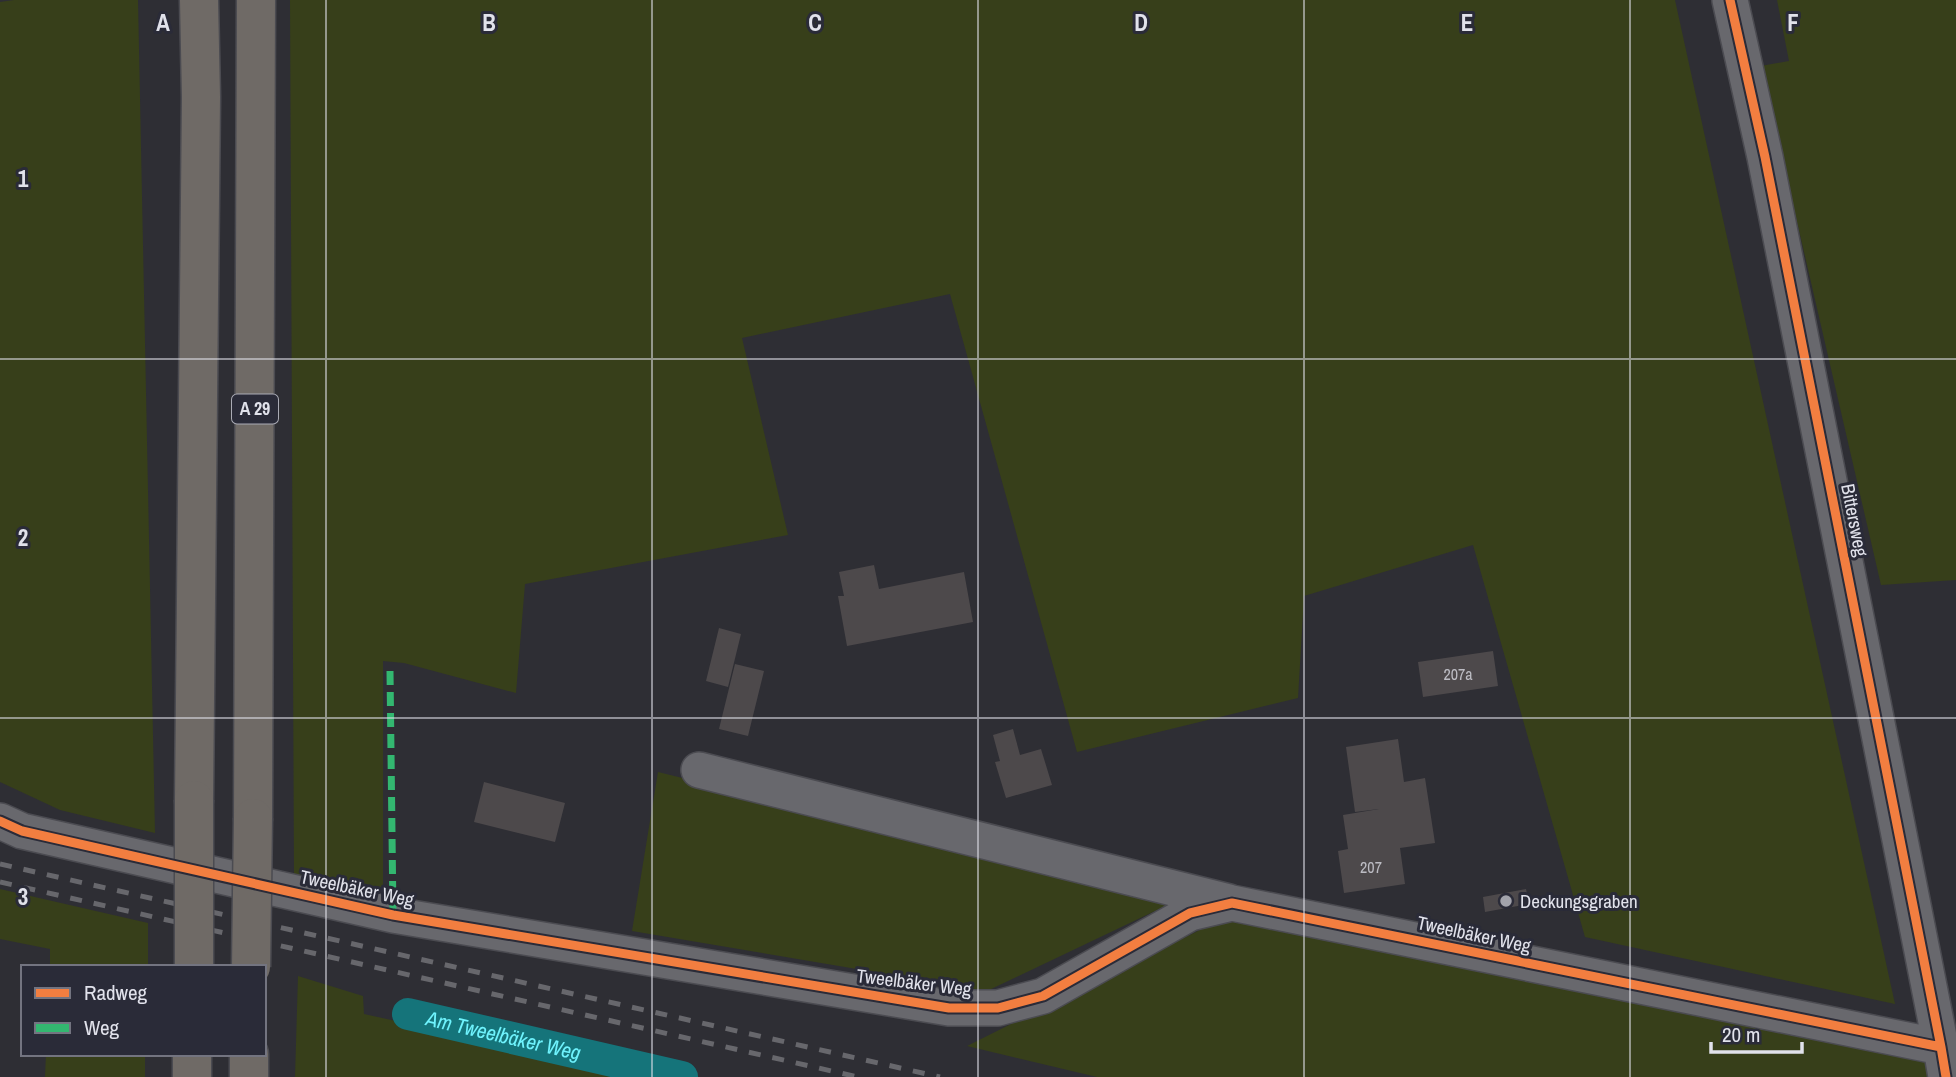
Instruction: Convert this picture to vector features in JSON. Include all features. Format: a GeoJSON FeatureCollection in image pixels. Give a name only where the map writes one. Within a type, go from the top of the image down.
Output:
{"type":"FeatureCollection","features":[{"type":"Feature","properties":{"kind":"highway"},"geometry":{"type":"LineString","coordinates":[[194,965],[199,0]]}},
{"type":"Feature","properties":{"kind":"highway","name":"A 29"},"geometry":{"type":"LineString","coordinates":[[251,965],[256,0]]}},
{"type":"Feature","properties":{"kind":"highway"},"geometry":{"type":"LineString","coordinates":[[192,1056],[192,1077]]}},
{"type":"Feature","properties":{"kind":"highway"},"geometry":{"type":"LineString","coordinates":[[249,1056],[249,1077]]}},
{"type":"Feature","properties":{"kind":"street","name":"Bittersweg"},"geometry":{"type":"LineString","coordinates":[[1730,0],[1768,170],[1944,1062]]}},
{"type":"Feature","properties":{"kind":"street","name":"Tweelbäker Weg"},"geometry":{"type":"LineString","coordinates":[[699,770],[1232,903],[1944,1062]]}},
{"type":"Feature","properties":{"kind":"street","name":"Tweelbäker Weg"},"geometry":{"type":"LineString","coordinates":[[0,821],[22,831],[393,915],[949,1008],[998,1007],[1043,996],[1190,913],[1232,903]]}},
{"type":"Feature","properties":{"kind":"green space"},"geometry":{"type":"Polygon","coordinates":[[[138,0],[155,833],[60,810],[0,782],[0,2],[138,0]]]}},
{"type":"Feature","properties":{"kind":"green space"},"geometry":{"type":"Polygon","coordinates":[[[290,0],[1675,0],[1895,1004],[1585,937],[1473,545],[1304,596],[1298,698],[1077,752],[950,294],[742,338],[788,535],[525,584],[516,693],[404,663],[383,661],[383,896],[294,878],[290,0]]]}},
{"type":"Feature","properties":{"kind":"green space"},"geometry":{"type":"Polygon","coordinates":[[[1777,0],[1956,0],[1956,580],[1881,585],[1761,66],[1789,61],[1777,0]]]}},
{"type":"Feature","properties":{"kind":"green space"},"geometry":{"type":"Polygon","coordinates":[[[658,772],[1178,900],[987,991],[632,931],[658,772]]]}},
{"type":"Feature","properties":{"kind":"green space"},"geometry":{"type":"Polygon","coordinates":[[[0,889],[148,923],[148,965],[50,965],[50,949],[0,939],[0,889]]]}},
{"type":"Feature","properties":{"kind":"green space"},"geometry":{"type":"Polygon","coordinates":[[[1232,914],[1927,1056],[1931,1077],[1097,1077],[967,1046],[1232,914]]]}},
{"type":"Feature","properties":{"kind":"green space"},"geometry":{"type":"Polygon","coordinates":[[[298,976],[363,996],[364,1014],[652,1077],[295,1077],[298,976]]]}},
{"type":"Feature","properties":{"kind":"green space"},"geometry":{"type":"Polygon","coordinates":[[[46,1056],[145,1056],[145,1077],[45,1077],[46,1056]]]}},
{"type":"Feature","properties":{"kind":"building"},"geometry":{"type":"Polygon","coordinates":[[[874,565],[879,589],[964,572],[973,622],[847,646],[838,596],[844,596],[839,572],[874,565]]]}},
{"type":"Feature","properties":{"kind":"building"},"geometry":{"type":"Polygon","coordinates":[[[719,628],[741,634],[728,687],[706,681],[719,628]]]}},
{"type":"Feature","properties":{"kind":"building"},"geometry":{"type":"Polygon","coordinates":[[[1493,651],[1498,686],[1423,697],[1418,662],[1493,651]]]}},
{"type":"Feature","properties":{"kind":"building"},"geometry":{"type":"Polygon","coordinates":[[[735,664],[764,671],[748,736],[719,729],[735,664]]]}},
{"type":"Feature","properties":{"kind":"building"},"geometry":{"type":"Polygon","coordinates":[[[1013,729],[1020,755],[1041,749],[1052,785],[1006,798],[995,762],[1000,761],[993,735],[1013,729]]]}},
{"type":"Feature","properties":{"kind":"building"},"geometry":{"type":"Polygon","coordinates":[[[1398,739],[1404,782],[1425,778],[1435,843],[1400,848],[1405,884],[1344,893],[1338,851],[1348,849],[1343,815],[1379,809],[1355,812],[1346,747],[1398,739]]]}},
{"type":"Feature","properties":{"kind":"building"},"geometry":{"type":"Polygon","coordinates":[[[484,782],[565,803],[555,842],[474,822],[484,782]]]}},
{"type":"Feature","properties":{"kind":"building","name":"Deckungsgraben"},"geometry":{"type":"Polygon","coordinates":[[[1526,889],[1529,904],[1485,912],[1483,897],[1526,889]]]}},
{"type":"Feature","properties":{"kind":"waterway","name":"Am Tweelbäker Weg"},"geometry":{"type":"LineString","coordinates":[[408,1014],[682,1077]]}},
{"type":"Feature","properties":{"kind":"railway"},"geometry":{"type":"LineString","coordinates":[[0,864],[940,1077]]}},
{"type":"Feature","properties":{"kind":"railway"},"geometry":{"type":"LineString","coordinates":[[0,882],[858,1077]]}},
{"type":"Feature","properties":{"kind":"marked path"},"geometry":{"type":"LineString","coordinates":[[390,671],[393,915]]}},
{"type":"Feature","properties":{"kind":"cycle path"},"geometry":{"type":"LineString","coordinates":[[1730,0],[1765,157],[1941,1047]]}},
{"type":"Feature","properties":{"kind":"cycle path"},"geometry":{"type":"LineString","coordinates":[[0,821],[22,831],[393,915],[949,1008],[998,1008],[1043,996],[1190,913],[1232,903],[1941,1047],[1946,1077]]}},
{"type":"Feature","properties":{"kind":"place","name":"Deckungsgraben"},"geometry":{"type":"Point","coordinates":[1506,901]}}]}
